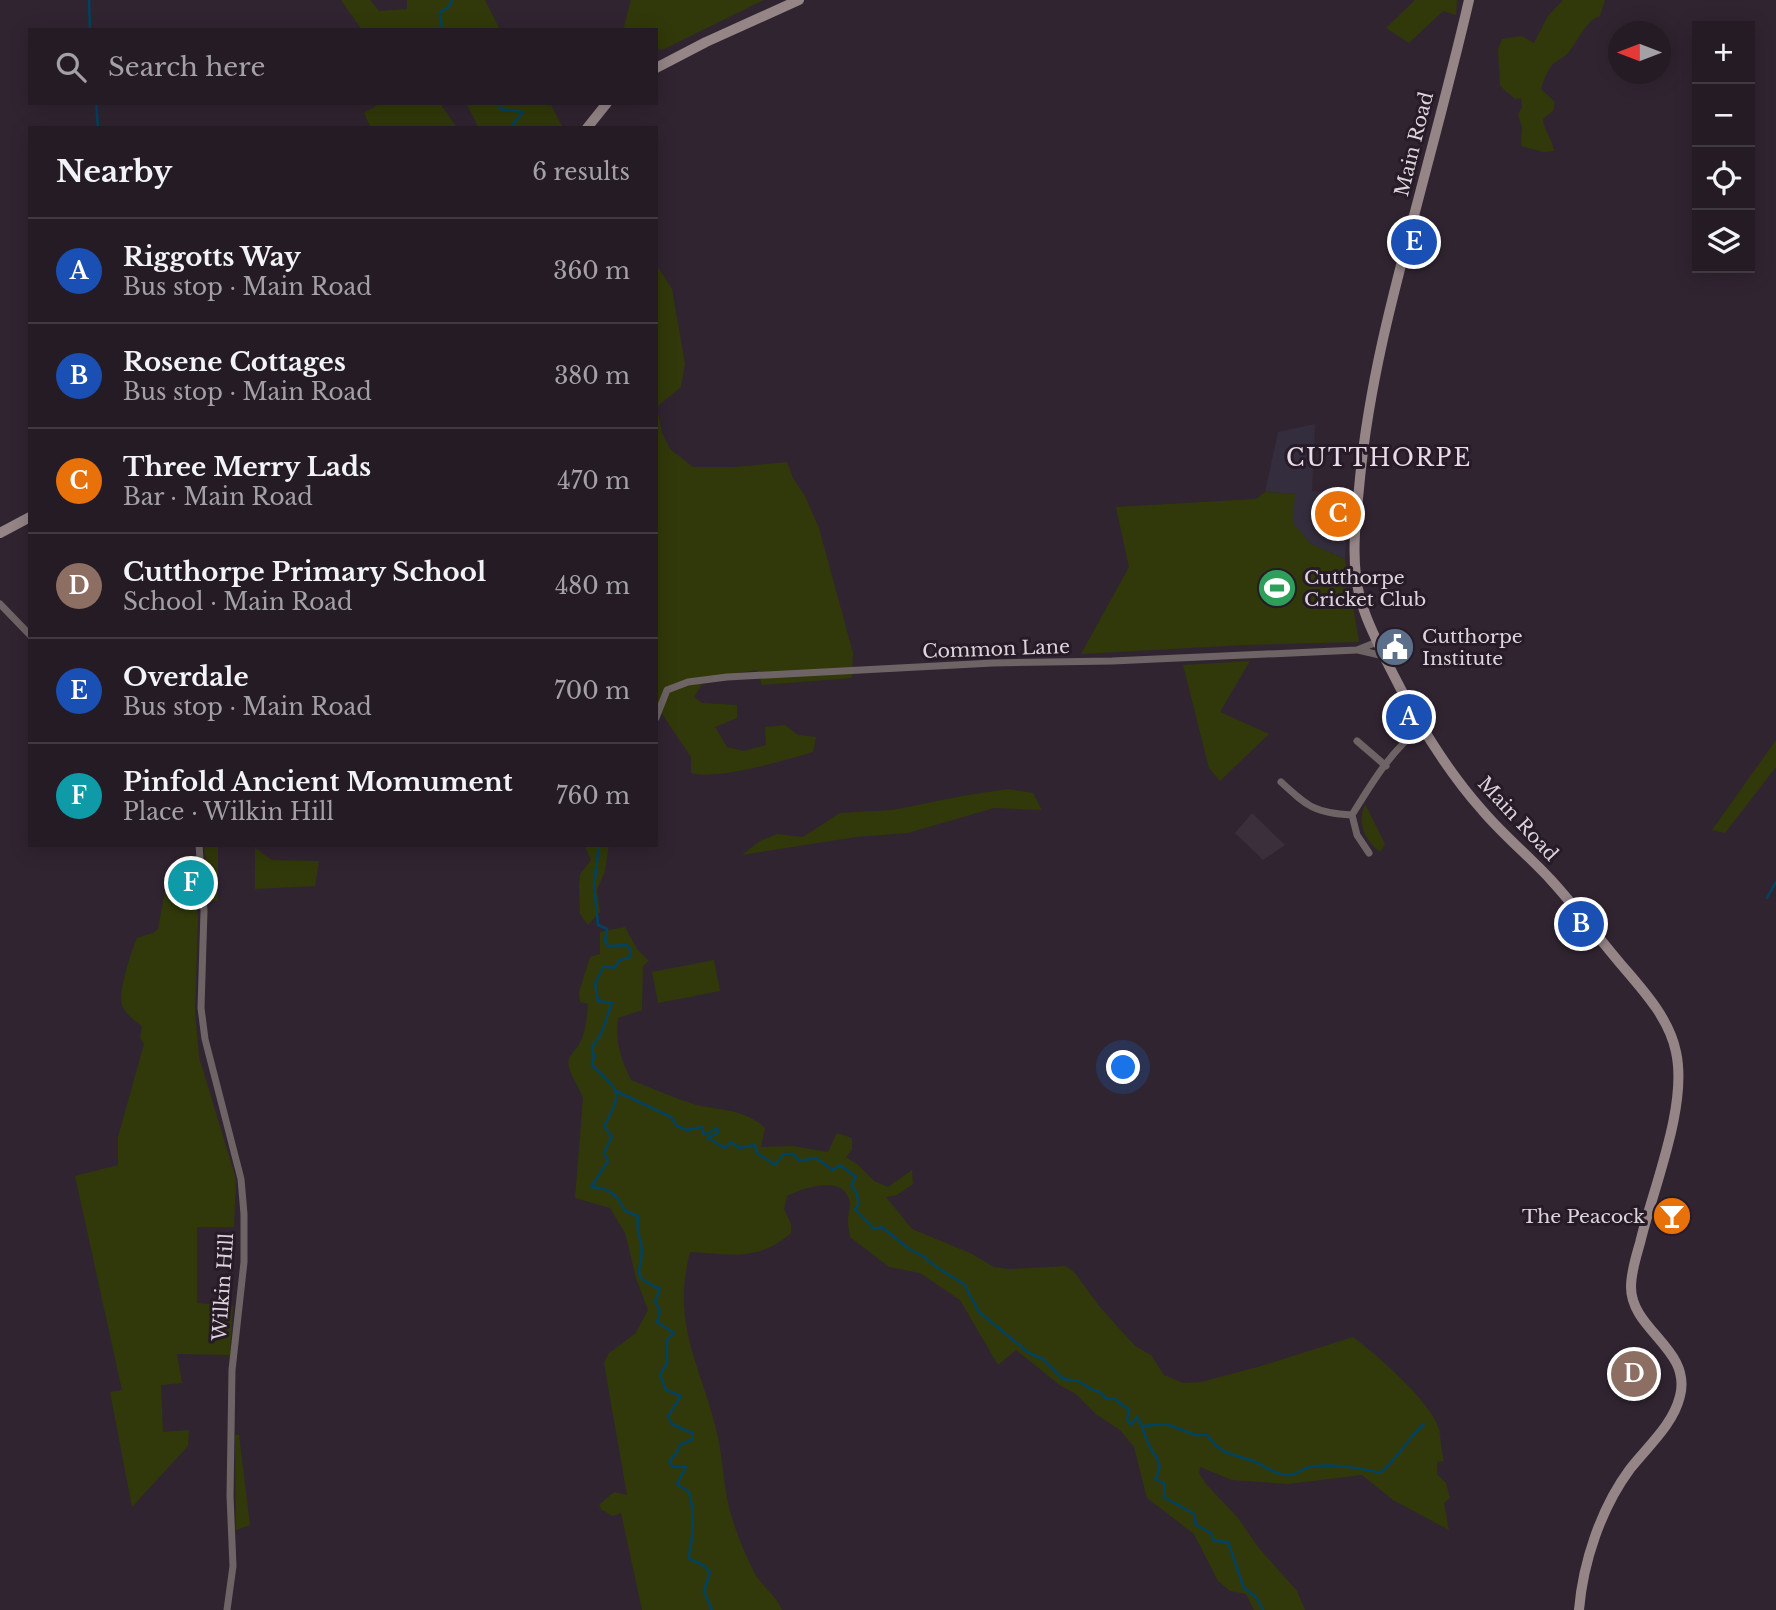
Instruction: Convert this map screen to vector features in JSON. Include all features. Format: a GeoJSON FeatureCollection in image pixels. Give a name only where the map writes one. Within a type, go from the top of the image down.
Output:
{"type":"FeatureCollection","features":[{"type":"Feature","properties":{"kind":"main road"},"geometry":{"type":"LineString","coordinates":[[658,67],[706,42],[800,0]]}},
{"type":"Feature","properties":{"kind":"main road","name":"Main Road"},"geometry":{"type":"LineString","coordinates":[[1469,0],[1369,397],[1355,550],[1356,578],[1363,610],[1421,728],[1455,778],[1482,811],[1554,883],[1641,988],[1669,1029],[1676,1051],[1679,1074],[1676,1104],[1665,1155],[1645,1220],[1631,1286],[1639,1312],[1676,1360],[1682,1376],[1681,1393],[1675,1411],[1627,1474],[1597,1531],[1581,1583],[1579,1610]]}},
{"type":"Feature","properties":{"kind":"main road"},"geometry":{"type":"LineString","coordinates":[[589,126],[605,105]]}},
{"type":"Feature","properties":{"kind":"main road"},"geometry":{"type":"LineString","coordinates":[[0,533],[28,518]]}},
{"type":"Feature","properties":{"kind":"street"},"geometry":{"type":"LineString","coordinates":[[0,604],[28,633]]}},
{"type":"Feature","properties":{"kind":"street","name":"Common Lane"},"geometry":{"type":"LineString","coordinates":[[1357,650],[1377,642]]}},
{"type":"Feature","properties":{"kind":"street","name":"Common Lane"},"geometry":{"type":"LineString","coordinates":[[658,713],[667,690],[688,682],[727,677],[993,663],[1112,661],[1357,650],[1385,657]]}},
{"type":"Feature","properties":{"kind":"street"},"geometry":{"type":"LineString","coordinates":[[1369,853],[1357,835],[1352,815],[1406,739],[1421,728]]}},
{"type":"Feature","properties":{"kind":"street"},"geometry":{"type":"LineString","coordinates":[[1357,741],[1385,766]]}},
{"type":"Feature","properties":{"kind":"street"},"geometry":{"type":"LineString","coordinates":[[1281,782],[1310,808],[1330,814],[1352,815]]}},
{"type":"Feature","properties":{"kind":"street","name":"Wilkin Hill"},"geometry":{"type":"LineString","coordinates":[[199,847],[204,911],[201,1008],[205,1038],[241,1179],[244,1214],[244,1262],[232,1370],[230,1486],[233,1566],[227,1610]]}},
{"type":"Feature","properties":{"kind":"shaded area"},"geometry":{"type":"Polygon","coordinates":[[[1315,424],[1312,491],[1349,495],[1345,559],[1311,544],[1292,523],[1294,494],[1265,492],[1278,432],[1315,424]]]}},
{"type":"Feature","properties":{"kind":"shaded area"},"geometry":{"type":"Polygon","coordinates":[[[1252,813],[1285,845],[1263,860],[1235,833],[1252,813]]]}},
{"type":"Feature","properties":{"kind":"green space"},"geometry":{"type":"Polygon","coordinates":[[[341,0],[370,0],[379,11],[407,9],[407,0],[485,0],[499,28],[361,28],[341,0]]]}},
{"type":"Feature","properties":{"kind":"green space"},"geometry":{"type":"Polygon","coordinates":[[[631,0],[764,0],[662,50],[658,49],[658,28],[624,28],[631,0]]]}},
{"type":"Feature","properties":{"kind":"green space"},"geometry":{"type":"Polygon","coordinates":[[[1415,0],[1457,0],[1456,15],[1443,11],[1409,43],[1386,28],[1415,0]]]}},
{"type":"Feature","properties":{"kind":"green space"},"geometry":{"type":"Polygon","coordinates":[[[1563,0],[1605,0],[1600,16],[1590,22],[1567,54],[1551,66],[1545,78],[1541,89],[1555,102],[1553,111],[1543,119],[1554,151],[1543,152],[1521,146],[1522,127],[1518,115],[1522,107],[1521,98],[1515,99],[1500,86],[1498,49],[1502,39],[1522,36],[1534,43],[1548,16],[1563,0]]]}},
{"type":"Feature","properties":{"kind":"green space"},"geometry":{"type":"Polygon","coordinates":[[[378,105],[441,105],[456,126],[370,126],[364,113],[378,105]]]}},
{"type":"Feature","properties":{"kind":"green space"},"geometry":{"type":"Polygon","coordinates":[[[467,105],[551,105],[562,126],[478,126],[467,105]]]}},
{"type":"Feature","properties":{"kind":"green space"},"geometry":{"type":"Polygon","coordinates":[[[658,267],[672,289],[685,364],[681,387],[658,406],[658,267]]]}},
{"type":"Feature","properties":{"kind":"green space"},"geometry":{"type":"Polygon","coordinates":[[[658,412],[662,433],[670,449],[693,467],[735,467],[787,462],[819,528],[853,653],[852,678],[762,685],[757,670],[706,678],[694,697],[702,703],[737,705],[737,718],[715,727],[727,747],[744,751],[766,745],[765,727],[785,725],[798,735],[816,737],[813,752],[719,774],[691,773],[691,757],[658,708],[658,412]]]}},
{"type":"Feature","properties":{"kind":"green space"},"geometry":{"type":"Polygon","coordinates":[[[1265,492],[1295,494],[1293,523],[1311,544],[1345,559],[1359,642],[1081,654],[1129,567],[1116,507],[1256,499],[1265,492]]]}},
{"type":"Feature","properties":{"kind":"green space"},"geometry":{"type":"Polygon","coordinates":[[[1250,661],[1220,712],[1269,734],[1220,781],[1209,768],[1183,665],[1250,661]]]}},
{"type":"Feature","properties":{"kind":"green space"},"geometry":{"type":"Polygon","coordinates":[[[1776,740],[1776,767],[1725,833],[1712,830],[1776,740]]]}},
{"type":"Feature","properties":{"kind":"green space"},"geometry":{"type":"Polygon","coordinates":[[[1008,789],[1033,793],[1042,810],[994,808],[908,833],[856,837],[742,855],[760,841],[777,834],[803,837],[840,813],[893,810],[1008,789]]]}},
{"type":"Feature","properties":{"kind":"green space"},"geometry":{"type":"Polygon","coordinates":[[[1365,804],[1385,844],[1380,852],[1366,836],[1362,825],[1365,804]]]}},
{"type":"Feature","properties":{"kind":"green space"},"geometry":{"type":"Polygon","coordinates":[[[204,847],[218,847],[218,901],[209,900],[204,847]]]}},
{"type":"Feature","properties":{"kind":"green space"},"geometry":{"type":"Polygon","coordinates":[[[585,847],[609,847],[605,871],[597,890],[600,912],[588,925],[580,914],[579,887],[580,874],[591,860],[585,847]]]}},
{"type":"Feature","properties":{"kind":"green space"},"geometry":{"type":"Polygon","coordinates":[[[255,848],[272,860],[319,861],[315,886],[255,889],[255,848]]]}},
{"type":"Feature","properties":{"kind":"green space"},"geometry":{"type":"Polygon","coordinates":[[[180,861],[193,877],[186,879],[186,887],[194,888],[198,917],[195,1011],[199,1057],[236,1179],[234,1227],[197,1227],[197,1303],[233,1306],[230,1355],[177,1354],[182,1383],[161,1385],[163,1432],[189,1430],[188,1446],[132,1507],[110,1392],[122,1390],[75,1176],[118,1165],[118,1137],[144,1044],[140,1038],[142,1026],[122,1005],[123,981],[137,938],[158,929],[168,874],[180,861]]]}},
{"type":"Feature","properties":{"kind":"green space"},"geometry":{"type":"Polygon","coordinates":[[[625,927],[637,949],[649,961],[643,966],[642,1010],[618,1018],[620,1050],[631,1080],[693,1104],[749,1117],[765,1128],[761,1147],[793,1146],[828,1152],[837,1133],[852,1138],[852,1150],[846,1157],[874,1181],[888,1187],[912,1170],[913,1184],[897,1195],[886,1197],[912,1229],[970,1253],[994,1267],[1009,1269],[1066,1266],[1075,1273],[1099,1306],[1135,1346],[1151,1355],[1164,1375],[1183,1383],[1201,1382],[1261,1366],[1353,1337],[1402,1379],[1434,1418],[1439,1429],[1444,1461],[1437,1462],[1437,1474],[1446,1483],[1450,1498],[1444,1503],[1449,1530],[1393,1500],[1362,1475],[1288,1484],[1232,1480],[1200,1467],[1199,1473],[1206,1484],[1238,1518],[1258,1547],[1297,1591],[1305,1610],[1254,1610],[1246,1594],[1230,1591],[1218,1581],[1194,1534],[1147,1498],[1134,1447],[1120,1430],[1097,1415],[1076,1394],[1061,1386],[1016,1350],[998,1365],[960,1300],[920,1273],[889,1267],[850,1237],[850,1203],[847,1194],[832,1185],[823,1185],[787,1196],[784,1209],[791,1224],[791,1233],[779,1242],[743,1254],[690,1252],[685,1278],[684,1302],[690,1345],[717,1433],[731,1515],[754,1572],[782,1610],[642,1610],[621,1513],[613,1516],[599,1505],[614,1492],[627,1495],[604,1363],[609,1353],[635,1334],[648,1310],[636,1278],[625,1233],[610,1208],[575,1198],[583,1098],[568,1063],[585,1029],[588,1004],[580,1002],[579,992],[590,957],[600,954],[600,932],[625,927]]]}},
{"type":"Feature","properties":{"kind":"green space"},"geometry":{"type":"Polygon","coordinates":[[[714,960],[720,991],[658,1003],[652,972],[714,960]]]}},
{"type":"Feature","properties":{"kind":"green space"},"geometry":{"type":"Polygon","coordinates":[[[235,1435],[239,1435],[250,1525],[236,1530],[235,1435]]]}},
{"type":"Feature","properties":{"kind":"waterway"},"geometry":{"type":"LineString","coordinates":[[89,0],[90,28]]}},
{"type":"Feature","properties":{"kind":"waterway"},"geometry":{"type":"LineString","coordinates":[[442,28],[440,12],[449,7],[452,0]]}},
{"type":"Feature","properties":{"kind":"waterway"},"geometry":{"type":"LineString","coordinates":[[96,105],[98,126]]}},
{"type":"Feature","properties":{"kind":"waterway"},"geometry":{"type":"LineString","coordinates":[[500,105],[500,109],[523,112],[514,126]]}},
{"type":"Feature","properties":{"kind":"waterway"},"geometry":{"type":"LineString","coordinates":[[599,847],[594,886],[598,925],[607,929],[605,941],[608,946],[627,945],[631,951],[629,958],[620,960],[614,968],[604,966],[595,984],[598,1001],[612,1003],[601,1034],[592,1047],[592,1065],[614,1088],[616,1099],[604,1127],[612,1136],[604,1153],[608,1161],[591,1187],[612,1193],[625,1211],[638,1216],[642,1253],[639,1275],[660,1289],[655,1301],[660,1311],[657,1322],[674,1333],[667,1340],[667,1363],[660,1375],[666,1390],[681,1396],[668,1416],[672,1424],[692,1433],[693,1439],[680,1445],[669,1462],[673,1467],[686,1467],[677,1484],[689,1492],[692,1508],[693,1533],[688,1558],[703,1565],[710,1572],[704,1591],[712,1610]]}},
{"type":"Feature","properties":{"kind":"waterway"},"geometry":{"type":"LineString","coordinates":[[1767,898],[1776,882]]}},
{"type":"Feature","properties":{"kind":"waterway"},"geometry":{"type":"LineString","coordinates":[[616,1091],[671,1117],[677,1126],[687,1130],[702,1127],[704,1135],[717,1128],[718,1133],[708,1138],[725,1148],[731,1142],[739,1148],[755,1145],[757,1153],[775,1165],[784,1154],[794,1154],[799,1161],[816,1158],[833,1170],[840,1165],[856,1177],[851,1185],[856,1191],[859,1204],[855,1209],[874,1229],[882,1227],[909,1249],[964,1284],[979,1312],[1029,1353],[1043,1359],[1063,1379],[1078,1381],[1100,1392],[1107,1399],[1115,1399],[1129,1410],[1127,1419],[1131,1425],[1137,1417],[1158,1460],[1159,1468],[1155,1479],[1165,1484],[1164,1497],[1194,1514],[1196,1525],[1211,1533],[1214,1541],[1228,1542],[1244,1588],[1256,1597],[1263,1610]]}},
{"type":"Feature","properties":{"kind":"waterway"},"geometry":{"type":"LineString","coordinates":[[1144,1426],[1166,1424],[1196,1435],[1207,1435],[1217,1447],[1228,1453],[1253,1461],[1279,1474],[1289,1475],[1309,1467],[1325,1466],[1380,1473],[1424,1424]]}},
{"type":"Feature","properties":{"kind":"place","name":"Overdale"},"geometry":{"type":"Point","coordinates":[1414,242]}},
{"type":"Feature","properties":{"kind":"place","name":"Three Merry Lads"},"geometry":{"type":"Point","coordinates":[1338,514]}},
{"type":"Feature","properties":{"kind":"place","name":"Cutthorpe Cricket Club"},"geometry":{"type":"Point","coordinates":[1277,588]}},
{"type":"Feature","properties":{"kind":"place","name":"Cutthorpe Institute"},"geometry":{"type":"Point","coordinates":[1395,647]}},
{"type":"Feature","properties":{"kind":"place","name":"Riggotts Way"},"geometry":{"type":"Point","coordinates":[1409,717]}},
{"type":"Feature","properties":{"kind":"place","name":"Pinfold Ancient Momument"},"geometry":{"type":"Point","coordinates":[191,883]}},
{"type":"Feature","properties":{"kind":"place","name":"Rosene Cottages"},"geometry":{"type":"Point","coordinates":[1581,924]}},
{"type":"Feature","properties":{"kind":"place","name":"The Peacock"},"geometry":{"type":"Point","coordinates":[1672,1216]}},
{"type":"Feature","properties":{"kind":"place","name":"Cutthorpe Primary School"},"geometry":{"type":"Point","coordinates":[1634,1374]}},
{"type":"Feature","properties":{"kind":"district","name":"CUTTHORPE"},"geometry":{"type":"Point","coordinates":[1379,458]}}]}
